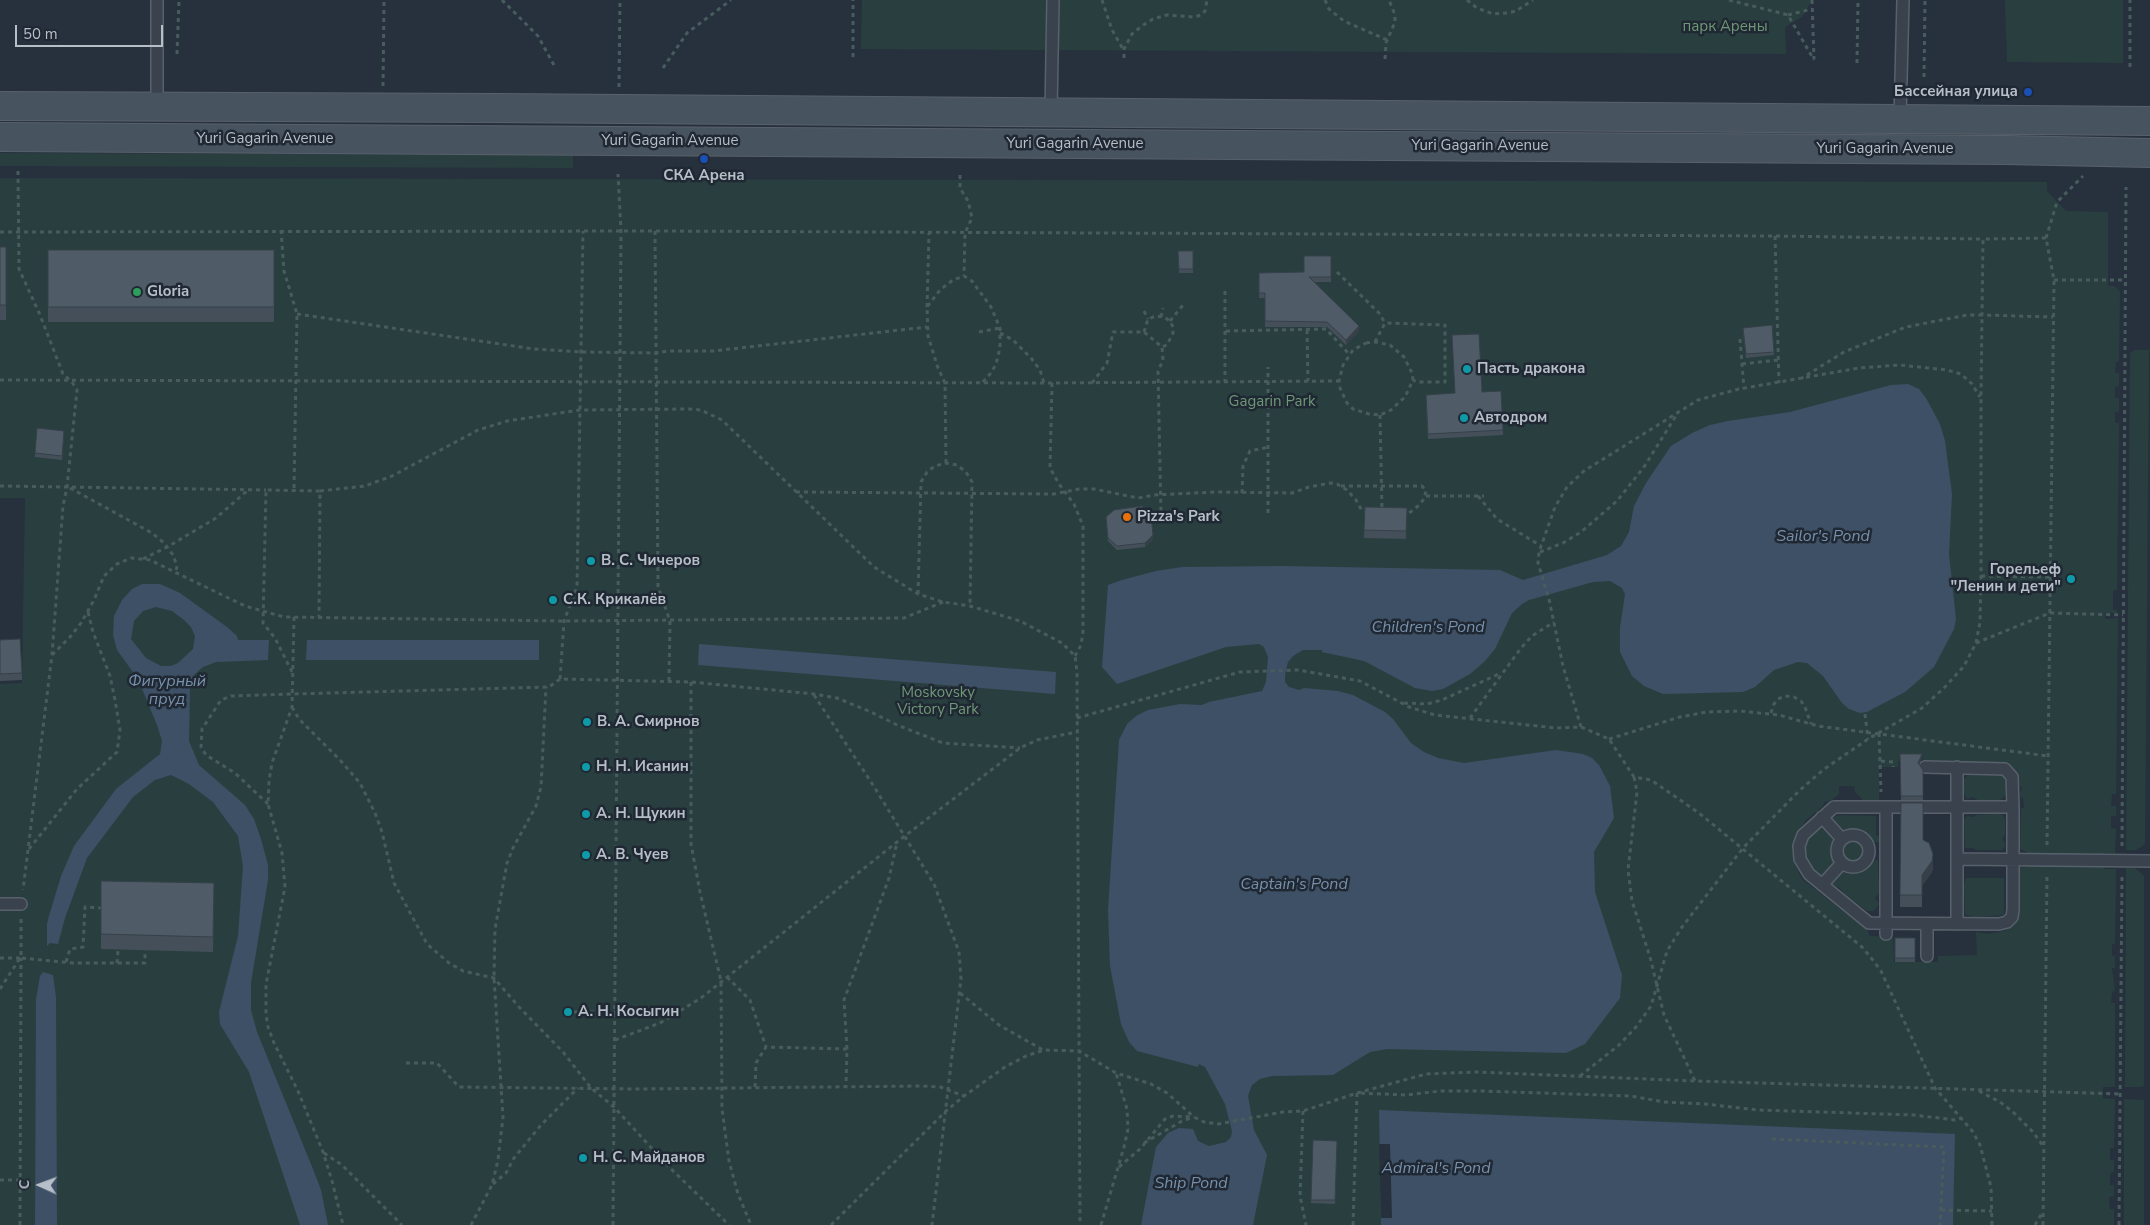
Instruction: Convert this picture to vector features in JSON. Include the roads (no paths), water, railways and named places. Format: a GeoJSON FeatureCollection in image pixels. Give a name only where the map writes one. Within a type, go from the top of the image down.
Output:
{"type":"FeatureCollection","features":[{"type":"Feature","properties":{"kind":"main road","name":"Yuri Gagarin Avenue"},"geometry":{"type":"LineString","coordinates":[[0,106],[2150,121]]}},
{"type":"Feature","properties":{"kind":"main road","name":"Yuri Gagarin Avenue"},"geometry":{"type":"LineString","coordinates":[[0,138],[1986,150],[2150,153]]}},
{"type":"Feature","properties":{"kind":"lane"},"geometry":{"type":"LineString","coordinates":[[157,0],[157,106]]}},
{"type":"Feature","properties":{"kind":"lane"},"geometry":{"type":"LineString","coordinates":[[1051,112],[1053,0]]}},
{"type":"Feature","properties":{"kind":"lane"},"geometry":{"type":"LineString","coordinates":[[1900,118],[1902,0]]}},
{"type":"Feature","properties":{"kind":"lane"},"geometry":{"type":"LineString","coordinates":[[1925,767],[1994,767],[2007,770],[2012,777],[2013,807],[2013,910],[2010,920],[2002,924],[1927,924],[1886,929],[1869,923],[1806,871],[1801,863],[1799,850],[1803,834],[1834,807],[1884,804],[2013,807]]}},
{"type":"Feature","properties":{"kind":"lane"},"geometry":{"type":"LineString","coordinates":[[1957,767],[1957,924]]}},
{"type":"Feature","properties":{"kind":"lane"},"geometry":{"type":"LineString","coordinates":[[1884,804],[1886,929]]}},
{"type":"Feature","properties":{"kind":"lane"},"geometry":{"type":"LineString","coordinates":[[1822,817],[1842,839]]}},
{"type":"Feature","properties":{"kind":"lane"},"geometry":{"type":"LineString","coordinates":[[1849,835],[1858,836],[1865,841],[1869,851],[1866,859],[1860,865],[1850,866],[1842,863],[1837,851],[1842,839],[1849,835]]}},
{"type":"Feature","properties":{"kind":"lane"},"geometry":{"type":"LineString","coordinates":[[1869,851],[1886,851]]}},
{"type":"Feature","properties":{"kind":"lane"},"geometry":{"type":"LineString","coordinates":[[1957,859],[2150,861]]}},
{"type":"Feature","properties":{"kind":"lane"},"geometry":{"type":"LineString","coordinates":[[1822,885],[1842,863]]}},
{"type":"Feature","properties":{"kind":"lane"},"geometry":{"type":"LineString","coordinates":[[0,904],[21,904]]}},
{"type":"Feature","properties":{"kind":"lane"},"geometry":{"type":"LineString","coordinates":[[1927,924],[1927,956]]}},
{"type":"Feature","properties":{"kind":"water"},"geometry":{"type":"Polygon","coordinates":[[[1908,384],[1919,389],[1926,398],[1940,424],[1945,441],[1952,494],[1949,554],[1956,619],[1954,629],[1934,667],[1905,692],[1867,712],[1860,713],[1849,709],[1842,703],[1823,676],[1807,663],[1798,662],[1774,670],[1755,687],[1743,692],[1663,694],[1644,686],[1632,676],[1620,652],[1620,628],[1625,594],[1622,588],[1610,581],[1593,582],[1529,600],[1522,604],[1512,613],[1495,649],[1485,661],[1470,674],[1443,689],[1432,691],[1415,688],[1364,661],[1322,652],[1322,650],[1303,650],[1293,656],[1288,662],[1285,675],[1285,682],[1289,687],[1299,690],[1304,688],[1338,691],[1353,695],[1385,712],[1393,719],[1411,743],[1424,752],[1438,758],[1464,763],[1556,750],[1583,754],[1592,758],[1599,765],[1610,786],[1614,818],[1594,852],[1595,892],[1622,975],[1620,998],[1585,1044],[1566,1053],[1387,1049],[1370,1052],[1333,1075],[1272,1076],[1260,1079],[1252,1085],[1248,1096],[1254,1130],[1267,1155],[1253,1225],[1141,1225],[1156,1147],[1168,1133],[1179,1128],[1193,1129],[1198,1141],[1209,1146],[1226,1142],[1231,1137],[1232,1131],[1225,1104],[1205,1067],[1199,1064],[1198,1067],[1137,1051],[1129,1042],[1121,1024],[1110,966],[1108,910],[1119,740],[1127,724],[1136,716],[1148,710],[1180,704],[1202,705],[1262,691],[1266,682],[1268,657],[1264,647],[1259,644],[1226,647],[1117,684],[1102,667],[1108,585],[1156,571],[1182,567],[1283,566],[1500,570],[1523,580],[1607,555],[1621,546],[1629,532],[1634,506],[1646,483],[1671,446],[1692,433],[1710,425],[1790,412],[1891,385],[1908,384]]]}},
{"type":"Feature","properties":{"kind":"water","name":"Фигурный пруд"},"geometry":{"type":"Polygon","coordinates":[[[142,584],[160,584],[180,593],[227,627],[237,636],[238,640],[269,640],[268,660],[216,662],[203,667],[195,674],[190,689],[189,741],[199,765],[245,805],[254,819],[261,839],[268,865],[268,880],[251,983],[251,1010],[257,1032],[321,1190],[328,1225],[300,1225],[249,1072],[220,1024],[219,1012],[238,936],[243,866],[238,836],[213,802],[189,784],[171,775],[155,780],[133,797],[87,858],[65,918],[58,944],[50,943],[47,946],[49,916],[61,876],[74,846],[116,789],[160,754],[162,741],[157,725],[138,679],[117,650],[113,635],[114,616],[122,600],[132,589],[142,584]],[[156,607],[143,611],[134,621],[131,639],[146,658],[161,666],[171,666],[178,663],[193,649],[195,636],[191,627],[172,611],[156,607]]]}},
{"type":"Feature","properties":{"kind":"water"},"geometry":{"type":"Polygon","coordinates":[[[307,640],[539,640],[539,660],[306,660],[307,640]]]}},
{"type":"Feature","properties":{"kind":"water"},"geometry":{"type":"Polygon","coordinates":[[[699,644],[1056,672],[1055,694],[698,665],[699,644]]]}},
{"type":"Feature","properties":{"kind":"water"},"geometry":{"type":"Polygon","coordinates":[[[43,972],[53,975],[56,997],[57,1225],[35,1225],[36,999],[40,976],[43,972]]]}},
{"type":"Feature","properties":{"kind":"water","name":"Admiral's Pond"},"geometry":{"type":"Polygon","coordinates":[[[1379,1110],[1955,1134],[1953,1225],[1381,1225],[1379,1110]]]}},
{"type":"Feature","properties":{"kind":"place","name":"Бассейная улица"},"geometry":{"type":"Point","coordinates":[2028,92]}},
{"type":"Feature","properties":{"kind":"place","name":"СКА Арена"},"geometry":{"type":"Point","coordinates":[704,159]}},
{"type":"Feature","properties":{"kind":"place","name":"Gloria"},"geometry":{"type":"Point","coordinates":[137,292]}},
{"type":"Feature","properties":{"kind":"place","name":"Пасть дракона"},"geometry":{"type":"Point","coordinates":[1467,369]}},
{"type":"Feature","properties":{"kind":"place","name":"Автодром"},"geometry":{"type":"Point","coordinates":[1464,418]}},
{"type":"Feature","properties":{"kind":"place","name":"Pizza's Park"},"geometry":{"type":"Point","coordinates":[1127,517]}},
{"type":"Feature","properties":{"kind":"place","name":"В. С. Чичеров"},"geometry":{"type":"Point","coordinates":[591,561]}},
{"type":"Feature","properties":{"kind":"place","name":"Горельеф \"Ленин и дети\""},"geometry":{"type":"Point","coordinates":[2071,579]}},
{"type":"Feature","properties":{"kind":"place","name":"С.К. Крикалёв"},"geometry":{"type":"Point","coordinates":[553,600]}},
{"type":"Feature","properties":{"kind":"place","name":"В. А. Смирнов"},"geometry":{"type":"Point","coordinates":[587,722]}},
{"type":"Feature","properties":{"kind":"place","name":"Н. Н. Исанин"},"geometry":{"type":"Point","coordinates":[586,767]}},
{"type":"Feature","properties":{"kind":"place","name":"А. Н. Щукин"},"geometry":{"type":"Point","coordinates":[586,814]}},
{"type":"Feature","properties":{"kind":"place","name":"А. В. Чуев"},"geometry":{"type":"Point","coordinates":[586,855]}},
{"type":"Feature","properties":{"kind":"place","name":"А. Н. Косыгин"},"geometry":{"type":"Point","coordinates":[568,1012]}},
{"type":"Feature","properties":{"kind":"place","name":"Н. С. Майданов"},"geometry":{"type":"Point","coordinates":[583,1158]}},
{"type":"Feature","properties":{"kind":"park label","name":"парк Арены"},"geometry":{"type":"Point","coordinates":[1725,27]}},
{"type":"Feature","properties":{"kind":"park label","name":"Gagarin Park"},"geometry":{"type":"Point","coordinates":[1272,402]}},
{"type":"Feature","properties":{"kind":"park label","name":"Moskovsky Victory Park"},"geometry":{"type":"Point","coordinates":[938,702]}},
{"type":"Feature","properties":{"kind":"water label","name":"Sailor's Pond"},"geometry":{"type":"Point","coordinates":[1823,537]}},
{"type":"Feature","properties":{"kind":"water label","name":"Children's Pond"},"geometry":{"type":"Point","coordinates":[1428,628]}},
{"type":"Feature","properties":{"kind":"water label","name":"Captain's Pond"},"geometry":{"type":"Point","coordinates":[1294,885]}},
{"type":"Feature","properties":{"kind":"water label","name":"Ship Pond"},"geometry":{"type":"Point","coordinates":[1191,1184]}}]}
